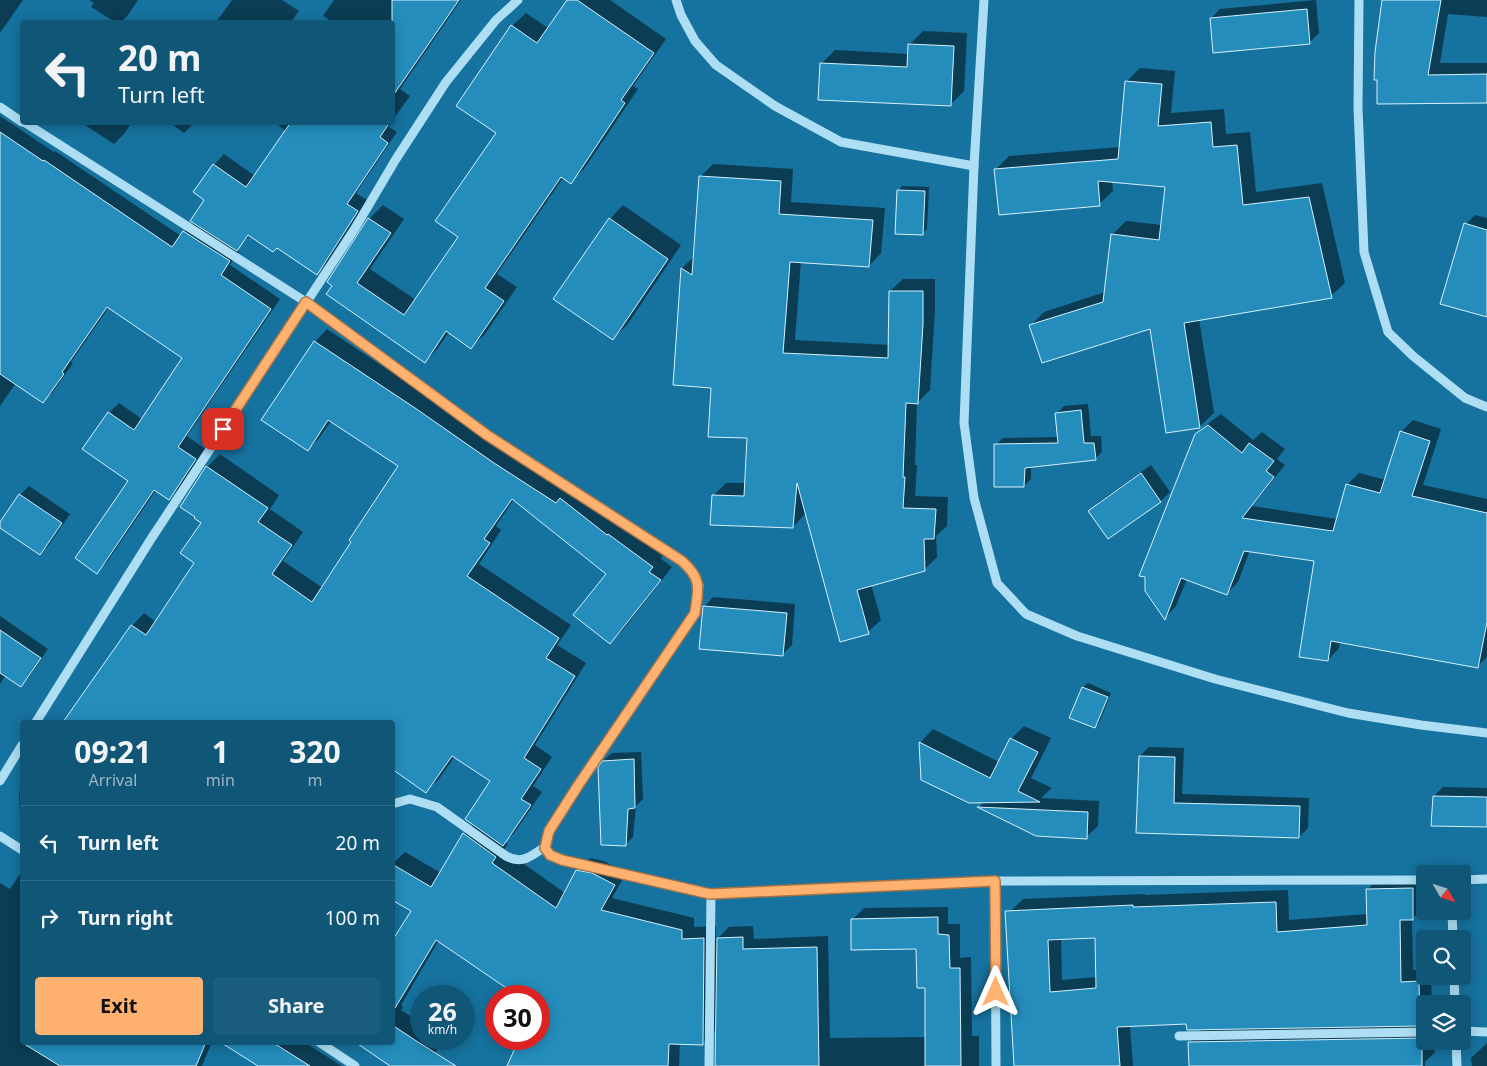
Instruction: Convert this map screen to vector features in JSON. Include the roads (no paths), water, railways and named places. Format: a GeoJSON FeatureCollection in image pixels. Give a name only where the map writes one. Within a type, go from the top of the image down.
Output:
{"type":"FeatureCollection","features":[{"type":"Feature","properties":{"kind":"street"},"geometry":{"type":"LineString","coordinates":[[37,720],[151,539],[354,230],[396,159],[446,82],[496,20],[518,0]]}},
{"type":"Feature","properties":{"kind":"street"},"geometry":{"type":"LineString","coordinates":[[676,0],[681,15],[695,42],[716,65],[775,106],[841,142],[974,166]]}},
{"type":"Feature","properties":{"kind":"street"},"geometry":{"type":"LineString","coordinates":[[984,0],[974,166],[964,423],[974,498],[997,583],[1026,614],[1077,636],[1215,679],[1348,713],[1487,733]]}},
{"type":"Feature","properties":{"kind":"street"},"geometry":{"type":"LineString","coordinates":[[1359,0],[1358,108],[1364,252],[1388,332],[1413,356],[1465,398],[1487,407]]}},
{"type":"Feature","properties":{"kind":"street"},"geometry":{"type":"LineString","coordinates":[[0,107],[20,120]]}},
{"type":"Feature","properties":{"kind":"street"},"geometry":{"type":"LineString","coordinates":[[28,125],[306,302],[487,435],[682,561],[690,569],[699,585],[695,613],[579,784],[549,831],[545,848],[527,859],[515,861],[437,807],[410,799],[395,803]]}},
{"type":"Feature","properties":{"kind":"street"},"geometry":{"type":"LineString","coordinates":[[0,781],[20,748]]}},
{"type":"Feature","properties":{"kind":"street"},"geometry":{"type":"LineString","coordinates":[[0,836],[20,849]]}},
{"type":"Feature","properties":{"kind":"street"},"geometry":{"type":"LineString","coordinates":[[545,848],[550,855],[562,860],[710,894],[995,881],[1416,880]]}},
{"type":"Feature","properties":{"kind":"street"},"geometry":{"type":"LineString","coordinates":[[1471,880],[1487,880]]}},
{"type":"Feature","properties":{"kind":"street"},"geometry":{"type":"LineString","coordinates":[[995,881],[996,1066]]}},
{"type":"Feature","properties":{"kind":"street"},"geometry":{"type":"LineString","coordinates":[[709,1066],[710,894]]}},
{"type":"Feature","properties":{"kind":"street"},"geometry":{"type":"LineString","coordinates":[[1179,1036],[1416,1032]]}},
{"type":"Feature","properties":{"kind":"street"},"geometry":{"type":"LineString","coordinates":[[1471,1032],[1487,1032]]}},
{"type":"Feature","properties":{"kind":"street"},"geometry":{"type":"LineString","coordinates":[[324,1045],[355,1066]]}},
{"type":"Feature","properties":{"kind":"street"},"geometry":{"type":"LineString","coordinates":[[1456,1050],[1457,1066]]}}]}
